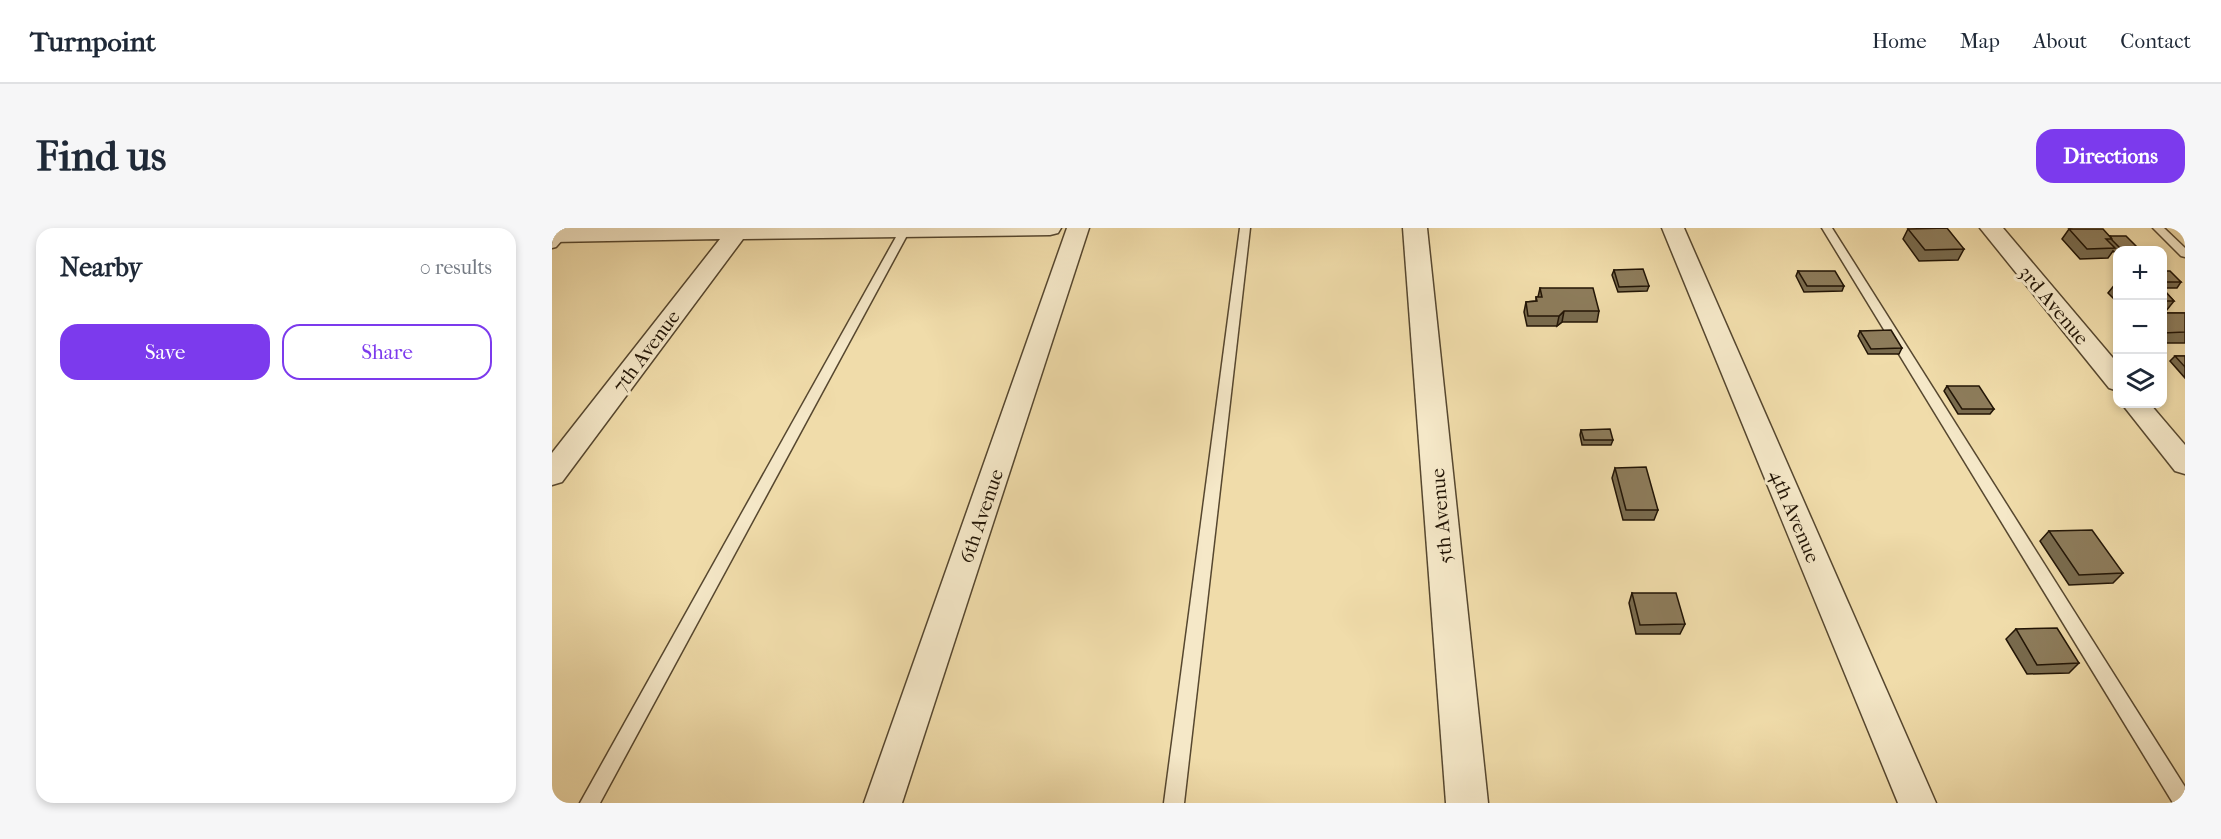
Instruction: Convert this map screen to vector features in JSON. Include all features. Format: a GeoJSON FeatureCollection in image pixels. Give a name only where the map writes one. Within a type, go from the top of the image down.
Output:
{"type":"FeatureCollection","features":[{"type":"Feature","properties":{"kind":"street"},"geometry":{"type":"LineString","coordinates":[[559,235],[1050,228]]}},
{"type":"Feature","properties":{"kind":"street","name":"6th Avenue"},"geometry":{"type":"LineString","coordinates":[[884,803],[1078,228]]}},
{"type":"Feature","properties":{"kind":"street","name":"5th Avenue"},"geometry":{"type":"LineString","coordinates":[[1415,228],[1467,803]]}},
{"type":"Feature","properties":{"kind":"street","name":"4th Avenue"},"geometry":{"type":"LineString","coordinates":[[1673,228],[1917,803]]}},
{"type":"Feature","properties":{"kind":"street","name":"3rd Avenue"},"geometry":{"type":"LineString","coordinates":[[1991,228],[2113,376]]}},
{"type":"Feature","properties":{"kind":"street","name":"7th Avenue"},"geometry":{"type":"LineString","coordinates":[[552,474],[738,231]]}},
{"type":"Feature","properties":{"kind":"street"},"geometry":{"type":"LineString","coordinates":[[2138,408],[2185,464]]}},
{"type":"Feature","properties":{"kind":"lane"},"geometry":{"type":"LineString","coordinates":[[1174,803],[1245,228]]}},
{"type":"Feature","properties":{"kind":"lane"},"geometry":{"type":"LineString","coordinates":[[1827,228],[2184,803]]}},
{"type":"Feature","properties":{"kind":"lane"},"geometry":{"type":"LineString","coordinates":[[2158,228],[2185,254]]}},
{"type":"Feature","properties":{"kind":"lane"},"geometry":{"type":"LineString","coordinates":[[590,803],[905,230]]}},
{"type":"Feature","properties":{"kind":"building"},"geometry":{"type":"Polygon","coordinates":[[[1947,228],[1964,249],[1925,250],[1908,229],[1947,228]]]}},
{"type":"Feature","properties":{"kind":"building"},"geometry":{"type":"Polygon","coordinates":[[[2069,229],[2103,229],[2112,239],[2106,239],[2113,248],[2087,249],[2069,229]]]}},
{"type":"Feature","properties":{"kind":"building"},"geometry":{"type":"Polygon","coordinates":[[[2110,236],[2126,236],[2136,246],[2118,246],[2110,236]]]}},
{"type":"Feature","properties":{"kind":"building"},"geometry":{"type":"Polygon","coordinates":[[[1643,269],[1649,286],[1619,287],[1614,270],[1643,269]]]}},
{"type":"Feature","properties":{"kind":"building"},"geometry":{"type":"Polygon","coordinates":[[[1798,271],[1835,271],[1844,286],[1807,286],[1798,271]]]}},
{"type":"Feature","properties":{"kind":"building"},"geometry":{"type":"Polygon","coordinates":[[[2167,271],[2170,271],[2181,282],[2167,282],[2167,271]]]}},
{"type":"Feature","properties":{"kind":"building"},"geometry":{"type":"Polygon","coordinates":[[[1540,288],[1593,288],[1599,311],[1564,311],[1559,316],[1528,316],[1526,302],[1537,301],[1536,297],[1542,297],[1540,288]]]}},
{"type":"Feature","properties":{"kind":"building"},"geometry":{"type":"Polygon","coordinates":[[[2167,293],[2174,301],[2167,301],[2167,293]]]}},
{"type":"Feature","properties":{"kind":"building"},"geometry":{"type":"Polygon","coordinates":[[[2167,313],[2185,313],[2185,332],[2167,333],[2167,313]]]}},
{"type":"Feature","properties":{"kind":"building"},"geometry":{"type":"Polygon","coordinates":[[[1891,330],[1902,348],[1871,349],[1860,331],[1891,330]]]}},
{"type":"Feature","properties":{"kind":"building"},"geometry":{"type":"Polygon","coordinates":[[[2175,356],[2185,356],[2185,367],[2175,356]]]}},
{"type":"Feature","properties":{"kind":"building"},"geometry":{"type":"Polygon","coordinates":[[[1947,386],[1979,386],[1994,409],[1962,409],[1947,386]]]}},
{"type":"Feature","properties":{"kind":"building"},"geometry":{"type":"Polygon","coordinates":[[[1610,429],[1613,440],[1584,440],[1581,430],[1610,429]]]}},
{"type":"Feature","properties":{"kind":"building"},"geometry":{"type":"Polygon","coordinates":[[[1646,467],[1658,510],[1626,510],[1615,468],[1646,467]]]}},
{"type":"Feature","properties":{"kind":"building"},"geometry":{"type":"Polygon","coordinates":[[[2092,530],[2123,573],[2079,575],[2049,531],[2092,530]]]}},
{"type":"Feature","properties":{"kind":"building"},"geometry":{"type":"Polygon","coordinates":[[[1632,593],[1676,593],[1685,624],[1640,625],[1632,593]]]}},
{"type":"Feature","properties":{"kind":"building"},"geometry":{"type":"Polygon","coordinates":[[[2057,628],[2079,663],[2037,665],[2016,629],[2057,628]]]}}]}
